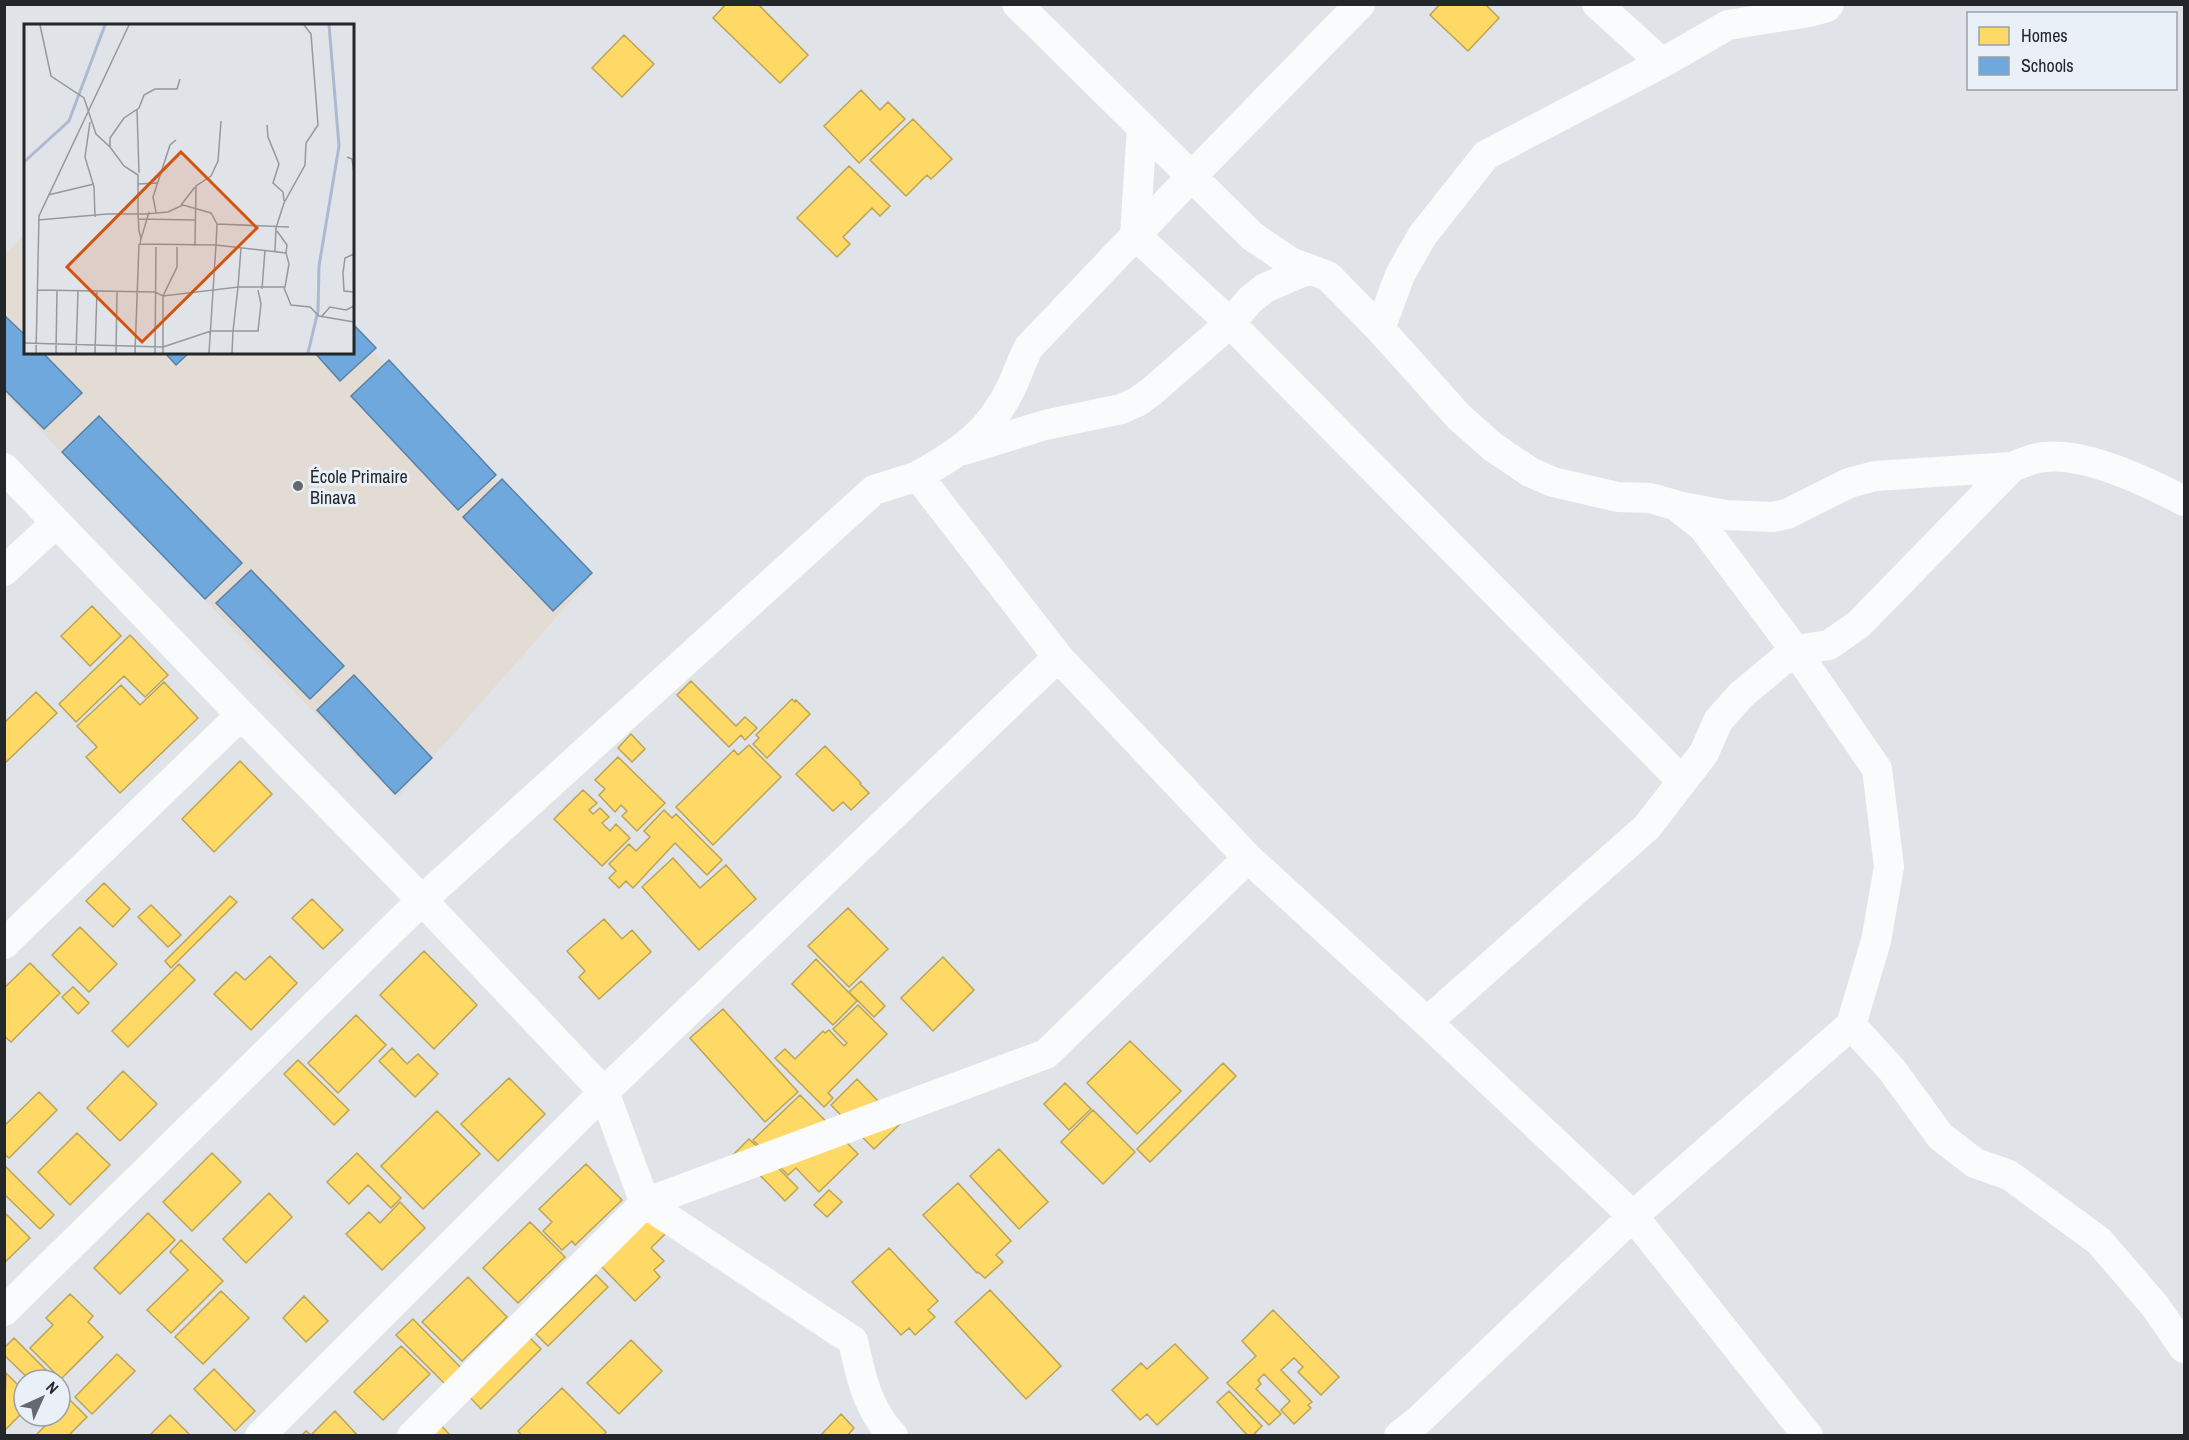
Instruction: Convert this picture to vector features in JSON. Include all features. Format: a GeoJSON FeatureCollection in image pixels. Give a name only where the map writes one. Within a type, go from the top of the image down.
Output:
{"type":"FeatureCollection","features":[{"type":"Feature","properties":{"kind":"street"},"geometry":{"type":"LineString","coordinates":[[1017,4],[1252,236],[1290,262],[1328,276],[1380,329],[1459,417],[1493,447],[1530,472],[1554,482],[1618,497],[1650,498],[1676,506],[1726,514],[1773,517],[1787,514],[1849,483],[1875,476],[2012,467],[2042,457],[2072,457],[2147,481],[2184,501]]}},
{"type":"Feature","properties":{"kind":"street"},"geometry":{"type":"LineString","coordinates":[[4,1311],[422,900],[874,490],[918,476],[960,451],[981,434],[996,414],[1012,385],[1029,347],[1360,4]]}},
{"type":"Feature","properties":{"kind":"street"},"geometry":{"type":"LineString","coordinates":[[1597,4],[1662,63]]}},
{"type":"Feature","properties":{"kind":"street"},"geometry":{"type":"LineString","coordinates":[[1380,329],[1400,275],[1422,236],[1486,155],[1662,63],[1728,25],[1809,12],[1827,7],[1829,4]]}},
{"type":"Feature","properties":{"kind":"street"},"geometry":{"type":"LineString","coordinates":[[1135,235],[1142,128]]}},
{"type":"Feature","properties":{"kind":"street"},"geometry":{"type":"LineString","coordinates":[[1135,235],[1230,323],[1682,782]]}},
{"type":"Feature","properties":{"kind":"street"},"geometry":{"type":"LineString","coordinates":[[960,451],[1046,425],[1121,409],[1137,402],[1230,323],[1250,300],[1265,288],[1308,269]]}},
{"type":"Feature","properties":{"kind":"street"},"geometry":{"type":"LineString","coordinates":[[1427,1022],[1647,827],[1704,753],[1718,721],[1741,695],[1795,650],[1829,645],[1859,624],[2012,467]]}},
{"type":"Feature","properties":{"kind":"street"},"geometry":{"type":"LineString","coordinates":[[4,468],[422,900],[604,1092],[645,1203],[854,1341],[862,1384],[880,1421],[893,1436]]}},
{"type":"Feature","properties":{"kind":"street"},"geometry":{"type":"LineString","coordinates":[[918,476],[1058,657],[1248,858],[1633,1216],[1808,1436]]}},
{"type":"Feature","properties":{"kind":"street"},"geometry":{"type":"LineString","coordinates":[[1399,1436],[1633,1216],[1851,1025],[1876,941],[1889,867],[1876,769],[1795,650],[1703,527],[1676,506]]}},
{"type":"Feature","properties":{"kind":"street"},"geometry":{"type":"LineString","coordinates":[[4,571],[56,523]]}},
{"type":"Feature","properties":{"kind":"street"},"geometry":{"type":"LineString","coordinates":[[260,1436],[604,1092],[1058,657]]}},
{"type":"Feature","properties":{"kind":"street"},"geometry":{"type":"LineString","coordinates":[[4,944],[241,715]]}},
{"type":"Feature","properties":{"kind":"street"},"geometry":{"type":"LineString","coordinates":[[412,1436],[645,1203],[1047,1054],[1248,858]]}},
{"type":"Feature","properties":{"kind":"street"},"geometry":{"type":"LineString","coordinates":[[1851,1025],[1892,1070],[1940,1136],[1975,1163],[2009,1174],[2098,1241],[2155,1306],[2184,1348]]}},
{"type":"Feature","properties":{"kind":"shaded area","name":"École Primaire Binava"},"geometry":{"type":"Polygon","coordinates":[[[24,235],[24,354],[354,354],[354,332],[591,578],[397,798],[5,394],[5,254],[24,235]]]}},
{"type":"Feature","properties":{"kind":"building: Homes"},"geometry":{"type":"Polygon","coordinates":[[[726,4],[758,4],[808,55],[780,83],[713,18],[726,4]]]}},
{"type":"Feature","properties":{"kind":"building: Homes"},"geometry":{"type":"Polygon","coordinates":[[[1440,4],[1485,4],[1499,18],[1468,51],[1430,15],[1440,4]]]}},
{"type":"Feature","properties":{"kind":"building: Homes"},"geometry":{"type":"Polygon","coordinates":[[[624,35],[654,64],[622,97],[592,68],[624,35]]]}},
{"type":"Feature","properties":{"kind":"building: Homes"},"geometry":{"type":"Polygon","coordinates":[[[861,90],[880,110],[888,102],[905,119],[859,163],[824,126],[861,90]]]}},
{"type":"Feature","properties":{"kind":"building: Homes"},"geometry":{"type":"Polygon","coordinates":[[[913,119],[952,159],[931,179],[927,175],[906,196],[870,160],[913,119]]]}},
{"type":"Feature","properties":{"kind":"building: Homes"},"geometry":{"type":"Polygon","coordinates":[[[849,166],[890,206],[880,216],[872,208],[843,237],[850,244],[837,257],[797,218],[849,166]]]}},
{"type":"Feature","properties":{"kind":"building: Homes"},"geometry":{"type":"Polygon","coordinates":[[[92,606],[121,636],[90,666],[61,636],[92,606]]]}},
{"type":"Feature","properties":{"kind":"building: Homes"},"geometry":{"type":"Polygon","coordinates":[[[130,635],[168,675],[145,697],[124,676],[76,722],[59,704],[130,635]]]}},
{"type":"Feature","properties":{"kind":"building: Homes"},"geometry":{"type":"Polygon","coordinates":[[[691,681],[736,726],[745,717],[757,728],[745,740],[741,735],[729,747],[677,695],[691,681]]]}},
{"type":"Feature","properties":{"kind":"building: Homes"},"geometry":{"type":"Polygon","coordinates":[[[164,682],[198,718],[120,793],[86,757],[97,747],[77,726],[121,685],[140,705],[164,682]]]}},
{"type":"Feature","properties":{"kind":"building: Homes"},"geometry":{"type":"Polygon","coordinates":[[[36,692],[57,713],[5,763],[4,723],[36,692]]]}},
{"type":"Feature","properties":{"kind":"building: Homes"},"geometry":{"type":"Polygon","coordinates":[[[792,699],[810,714],[767,758],[753,744],[759,738],[756,735],[792,699]]]}},
{"type":"Feature","properties":{"kind":"building: Homes"},"geometry":{"type":"Polygon","coordinates":[[[631,734],[645,749],[632,762],[618,748],[631,734]]]}},
{"type":"Feature","properties":{"kind":"building: Homes"},"geometry":{"type":"Polygon","coordinates":[[[749,745],[781,777],[713,845],[676,807],[734,750],[738,755],[749,745]]]}},
{"type":"Feature","properties":{"kind":"building: Homes"},"geometry":{"type":"Polygon","coordinates":[[[825,746],[869,793],[851,810],[843,802],[833,811],[796,774],[825,746]]]}},
{"type":"Feature","properties":{"kind":"building: Homes"},"geometry":{"type":"Polygon","coordinates":[[[618,757],[665,803],[637,831],[622,816],[627,811],[621,805],[615,812],[599,795],[605,789],[595,780],[618,757]]]}},
{"type":"Feature","properties":{"kind":"building: Homes"},"geometry":{"type":"Polygon","coordinates":[[[240,761],[272,794],[214,852],[182,819],[240,761]]]}},
{"type":"Feature","properties":{"kind":"building: Homes"},"geometry":{"type":"Polygon","coordinates":[[[583,790],[597,803],[589,810],[593,814],[600,808],[609,817],[602,823],[610,831],[616,824],[630,838],[602,866],[554,819],[583,790]]]}},
{"type":"Feature","properties":{"kind":"building: Homes"},"geometry":{"type":"Polygon","coordinates":[[[664,810],[672,818],[676,814],[722,860],[707,875],[675,843],[633,888],[626,881],[619,888],[609,878],[616,871],[609,864],[629,844],[636,851],[650,837],[644,831],[664,810]]]}},
{"type":"Feature","properties":{"kind":"building: Homes"},"geometry":{"type":"Polygon","coordinates":[[[673,858],[700,888],[726,865],[756,899],[699,950],[642,887],[673,858]]]}},
{"type":"Feature","properties":{"kind":"building: Homes"},"geometry":{"type":"Polygon","coordinates":[[[104,883],[130,909],[113,927],[86,901],[104,883]]]}},
{"type":"Feature","properties":{"kind":"building: Homes"},"geometry":{"type":"Polygon","coordinates":[[[230,896],[237,902],[171,968],[165,961],[230,896]]]}},
{"type":"Feature","properties":{"kind":"building: Homes"},"geometry":{"type":"Polygon","coordinates":[[[312,899],[343,930],[323,949],[292,918],[312,899]]]}},
{"type":"Feature","properties":{"kind":"building: Homes"},"geometry":{"type":"Polygon","coordinates":[[[151,905],[181,935],[168,947],[138,917],[151,905]]]}},
{"type":"Feature","properties":{"kind":"building: Homes"},"geometry":{"type":"Polygon","coordinates":[[[848,908],[888,949],[849,987],[808,946],[848,908]]]}},
{"type":"Feature","properties":{"kind":"building: Homes"},"geometry":{"type":"Polygon","coordinates":[[[604,919],[622,939],[632,930],[651,952],[599,999],[579,977],[585,971],[567,951],[604,919]]]}},
{"type":"Feature","properties":{"kind":"building: Homes"},"geometry":{"type":"Polygon","coordinates":[[[80,927],[117,964],[89,992],[52,955],[80,927]]]}},
{"type":"Feature","properties":{"kind":"building: Homes"},"geometry":{"type":"Polygon","coordinates":[[[424,951],[477,1005],[434,1049],[380,995],[424,951]]]}},
{"type":"Feature","properties":{"kind":"building: Homes"},"geometry":{"type":"Polygon","coordinates":[[[270,956],[297,983],[251,1030],[214,994],[236,972],[245,980],[270,956]]]}},
{"type":"Feature","properties":{"kind":"building: Homes"},"geometry":{"type":"Polygon","coordinates":[[[943,957],[974,990],[933,1031],[901,998],[943,957]]]}},
{"type":"Feature","properties":{"kind":"building: Homes"},"geometry":{"type":"Polygon","coordinates":[[[816,959],[857,1001],[833,1025],[792,984],[816,959]]]}},
{"type":"Feature","properties":{"kind":"building: Homes"},"geometry":{"type":"Polygon","coordinates":[[[30,963],[60,993],[11,1042],[4,1036],[4,988],[30,963]]]}},
{"type":"Feature","properties":{"kind":"building: Homes"},"geometry":{"type":"Polygon","coordinates":[[[179,964],[195,980],[128,1047],[112,1031],[179,964]]]}},
{"type":"Feature","properties":{"kind":"building: Homes"},"geometry":{"type":"Polygon","coordinates":[[[861,981],[885,1006],[874,1017],[849,992],[861,981]]]}},
{"type":"Feature","properties":{"kind":"building: Homes"},"geometry":{"type":"Polygon","coordinates":[[[73,987],[89,1003],[78,1014],[62,997],[73,987]]]}},
{"type":"Feature","properties":{"kind":"building: Homes"},"geometry":{"type":"Polygon","coordinates":[[[858,1005],[887,1034],[828,1093],[833,1098],[824,1107],[775,1058],[785,1049],[795,1059],[823,1031],[825,1033],[829,1030],[844,1046],[847,1043],[833,1029],[858,1005]]]}},
{"type":"Feature","properties":{"kind":"building: Homes"},"geometry":{"type":"Polygon","coordinates":[[[723,1009],[798,1092],[765,1122],[690,1038],[723,1009]]]}},
{"type":"Feature","properties":{"kind":"building: Homes"},"geometry":{"type":"Polygon","coordinates":[[[356,1015],[386,1045],[338,1093],[308,1063],[356,1015]]]}},
{"type":"Feature","properties":{"kind":"building: Homes"},"geometry":{"type":"Polygon","coordinates":[[[1130,1041],[1181,1091],[1137,1134],[1087,1083],[1130,1041]]]}},
{"type":"Feature","properties":{"kind":"building: Homes"},"geometry":{"type":"Polygon","coordinates":[[[392,1048],[407,1064],[418,1054],[438,1074],[415,1097],[379,1061],[392,1048]]]}},
{"type":"Feature","properties":{"kind":"building: Homes"},"geometry":{"type":"Polygon","coordinates":[[[298,1060],[349,1110],[334,1125],[284,1074],[298,1060]]]}},
{"type":"Feature","properties":{"kind":"building: Homes"},"geometry":{"type":"Polygon","coordinates":[[[1223,1063],[1236,1076],[1150,1162],[1137,1149],[1223,1063]]]}},
{"type":"Feature","properties":{"kind":"building: Homes"},"geometry":{"type":"Polygon","coordinates":[[[123,1071],[157,1104],[120,1141],[87,1108],[123,1071]]]}},
{"type":"Feature","properties":{"kind":"building: Homes"},"geometry":{"type":"Polygon","coordinates":[[[509,1078],[545,1114],[498,1161],[461,1124],[509,1078]]]}},
{"type":"Feature","properties":{"kind":"building: Homes"},"geometry":{"type":"Polygon","coordinates":[[[857,1079],[900,1124],[874,1149],[831,1105],[857,1079]]]}},
{"type":"Feature","properties":{"kind":"building: Homes"},"geometry":{"type":"Polygon","coordinates":[[[1065,1083],[1091,1109],[1069,1130],[1044,1104],[1065,1083]]]}},
{"type":"Feature","properties":{"kind":"building: Homes"},"geometry":{"type":"Polygon","coordinates":[[[39,1092],[57,1110],[9,1158],[4,1154],[4,1126],[39,1092]]]}},
{"type":"Feature","properties":{"kind":"building: Homes"},"geometry":{"type":"Polygon","coordinates":[[[800,1095],[858,1154],[819,1192],[796,1168],[788,1175],[753,1140],[800,1095]]]}},
{"type":"Feature","properties":{"kind":"building: Homes"},"geometry":{"type":"Polygon","coordinates":[[[1093,1110],[1135,1152],[1103,1184],[1061,1142],[1093,1110]]]}},
{"type":"Feature","properties":{"kind":"building: Homes"},"geometry":{"type":"Polygon","coordinates":[[[437,1111],[480,1154],[423,1209],[381,1166],[437,1111]]]}},
{"type":"Feature","properties":{"kind":"building: Homes"},"geometry":{"type":"Polygon","coordinates":[[[77,1133],[110,1165],[70,1205],[38,1172],[77,1133]]]}},
{"type":"Feature","properties":{"kind":"building: Homes"},"geometry":{"type":"Polygon","coordinates":[[[749,1139],[764,1153],[731,1157],[749,1139]]]}},
{"type":"Feature","properties":{"kind":"building: Homes"},"geometry":{"type":"Polygon","coordinates":[[[999,1149],[1048,1202],[1019,1229],[970,1176],[999,1149]]]}},
{"type":"Feature","properties":{"kind":"building: Homes"},"geometry":{"type":"Polygon","coordinates":[[[212,1153],[241,1182],[192,1231],[163,1202],[212,1153]]]}},
{"type":"Feature","properties":{"kind":"building: Homes"},"geometry":{"type":"Polygon","coordinates":[[[357,1153],[401,1198],[391,1208],[368,1185],[349,1204],[327,1182],[357,1153]]]}},
{"type":"Feature","properties":{"kind":"building: Homes"},"geometry":{"type":"Polygon","coordinates":[[[767,1157],[798,1188],[785,1201],[754,1169],[767,1157]]]}},
{"type":"Feature","properties":{"kind":"building: Homes"},"geometry":{"type":"Polygon","coordinates":[[[586,1164],[622,1200],[575,1245],[572,1241],[562,1250],[543,1231],[552,1222],[539,1209],[586,1164]]]}},
{"type":"Feature","properties":{"kind":"building: Homes"},"geometry":{"type":"Polygon","coordinates":[[[5,1166],[54,1215],[40,1229],[4,1194],[5,1166]]]}},
{"type":"Feature","properties":{"kind":"building: Homes"},"geometry":{"type":"Polygon","coordinates":[[[958,1183],[1011,1241],[996,1255],[1003,1262],[985,1278],[977,1273],[923,1215],[958,1183]]]}},
{"type":"Feature","properties":{"kind":"building: Homes"},"geometry":{"type":"Polygon","coordinates":[[[829,1190],[842,1202],[827,1217],[814,1205],[829,1190]]]}},
{"type":"Feature","properties":{"kind":"building: Homes"},"geometry":{"type":"Polygon","coordinates":[[[269,1193],[292,1217],[246,1263],[223,1239],[269,1193]]]}},
{"type":"Feature","properties":{"kind":"building: Homes"},"geometry":{"type":"Polygon","coordinates":[[[400,1202],[425,1228],[382,1270],[346,1234],[369,1212],[380,1223],[400,1202]]]}},
{"type":"Feature","properties":{"kind":"building: Homes"},"geometry":{"type":"Polygon","coordinates":[[[4,1212],[30,1238],[4,1263],[4,1212]]]}},
{"type":"Feature","properties":{"kind":"building: Homes"},"geometry":{"type":"Polygon","coordinates":[[[148,1213],[175,1240],[120,1294],[94,1268],[148,1213]]]}},
{"type":"Feature","properties":{"kind":"building: Homes"},"geometry":{"type":"Polygon","coordinates":[[[648,1218],[665,1234],[651,1248],[664,1261],[654,1270],[660,1277],[635,1301],[600,1265],[648,1218]]]}},
{"type":"Feature","properties":{"kind":"building: Homes"},"geometry":{"type":"Polygon","coordinates":[[[530,1222],[565,1257],[518,1303],[483,1268],[530,1222]]]}},
{"type":"Feature","properties":{"kind":"building: Homes"},"geometry":{"type":"Polygon","coordinates":[[[181,1240],[223,1281],[171,1333],[147,1310],[188,1270],[170,1252],[181,1240]]]}},
{"type":"Feature","properties":{"kind":"building: Homes"},"geometry":{"type":"Polygon","coordinates":[[[889,1248],[938,1301],[928,1310],[935,1317],[915,1335],[909,1328],[901,1335],[852,1282],[889,1248]]]}},
{"type":"Feature","properties":{"kind":"building: Homes"},"geometry":{"type":"Polygon","coordinates":[[[596,1275],[608,1287],[548,1346],[536,1334],[596,1275]]]}},
{"type":"Feature","properties":{"kind":"building: Homes"},"geometry":{"type":"Polygon","coordinates":[[[468,1277],[507,1317],[462,1361],[422,1322],[468,1277]]]}},
{"type":"Feature","properties":{"kind":"building: Homes"},"geometry":{"type":"Polygon","coordinates":[[[990,1290],[1061,1366],[1026,1399],[955,1322],[990,1290]]]}},
{"type":"Feature","properties":{"kind":"building: Homes"},"geometry":{"type":"Polygon","coordinates":[[[221,1291],[249,1318],[203,1364],[175,1337],[221,1291]]]}},
{"type":"Feature","properties":{"kind":"building: Homes"},"geometry":{"type":"Polygon","coordinates":[[[70,1294],[93,1316],[88,1322],[103,1337],[72,1368],[50,1368],[30,1348],[53,1325],[46,1318],[70,1294]]]}},
{"type":"Feature","properties":{"kind":"building: Homes"},"geometry":{"type":"Polygon","coordinates":[[[304,1296],[328,1321],[306,1342],[283,1318],[304,1296]]]}},
{"type":"Feature","properties":{"kind":"building: Homes"},"geometry":{"type":"Polygon","coordinates":[[[1273,1310],[1339,1377],[1321,1395],[1298,1372],[1303,1367],[1294,1358],[1281,1370],[1312,1402],[1308,1405],[1311,1408],[1294,1424],[1281,1410],[1290,1401],[1264,1374],[1258,1380],[1261,1384],[1256,1389],[1281,1414],[1269,1425],[1227,1383],[1256,1356],[1242,1341],[1273,1310]]]}},
{"type":"Feature","properties":{"kind":"building: Homes"},"geometry":{"type":"Polygon","coordinates":[[[413,1319],[471,1378],[455,1394],[396,1335],[413,1319]]]}},
{"type":"Feature","properties":{"kind":"building: Homes"},"geometry":{"type":"Polygon","coordinates":[[[524,1332],[541,1349],[481,1409],[464,1391],[524,1332]]]}},
{"type":"Feature","properties":{"kind":"building: Homes"},"geometry":{"type":"Polygon","coordinates":[[[14,1338],[44,1368],[18,1368],[4,1355],[4,1348],[14,1338]]]}},
{"type":"Feature","properties":{"kind":"building: Homes"},"geometry":{"type":"Polygon","coordinates":[[[631,1340],[662,1371],[619,1414],[587,1383],[631,1340]]]}},
{"type":"Feature","properties":{"kind":"building: Homes"},"geometry":{"type":"Polygon","coordinates":[[[1175,1344],[1208,1378],[1157,1425],[1147,1414],[1140,1420],[1112,1390],[1141,1363],[1147,1369],[1175,1344]]]}},
{"type":"Feature","properties":{"kind":"building: Homes"},"geometry":{"type":"Polygon","coordinates":[[[401,1346],[430,1374],[383,1420],[354,1392],[401,1346]]]}},
{"type":"Feature","properties":{"kind":"building: Homes"},"geometry":{"type":"Polygon","coordinates":[[[117,1354],[135,1371],[92,1414],[75,1397],[117,1354]]]}},
{"type":"Feature","properties":{"kind":"building: Homes"},"geometry":{"type":"Polygon","coordinates":[[[214,1369],[255,1411],[235,1431],[194,1389],[214,1369]]]}},
{"type":"Feature","properties":{"kind":"building: Homes"},"geometry":{"type":"Polygon","coordinates":[[[6,1373],[12,1379],[12,1423],[4,1431],[6,1373]]]}},
{"type":"Feature","properties":{"kind":"building: Homes"},"geometry":{"type":"Polygon","coordinates":[[[562,1388],[606,1432],[603,1436],[522,1436],[518,1431],[562,1388]]]}},
{"type":"Feature","properties":{"kind":"building: Homes"},"geometry":{"type":"Polygon","coordinates":[[[1229,1391],[1262,1426],[1252,1436],[1248,1436],[1217,1402],[1229,1391]]]}},
{"type":"Feature","properties":{"kind":"building: Homes"},"geometry":{"type":"Polygon","coordinates":[[[72,1402],[87,1417],[68,1436],[35,1436],[43,1428],[72,1428],[72,1402]]]}},
{"type":"Feature","properties":{"kind":"building: Homes"},"geometry":{"type":"Polygon","coordinates":[[[335,1411],[358,1436],[301,1436],[306,1431],[311,1435],[335,1411]]]}},
{"type":"Feature","properties":{"kind":"building: Homes"},"geometry":{"type":"Polygon","coordinates":[[[841,1414],[854,1428],[847,1436],[820,1436],[841,1414]]]}},
{"type":"Feature","properties":{"kind":"building: Homes"},"geometry":{"type":"Polygon","coordinates":[[[170,1415],[191,1436],[149,1436],[170,1415]]]}},
{"type":"Feature","properties":{"kind":"building: Homes"},"geometry":{"type":"Polygon","coordinates":[[[433,1417],[451,1436],[415,1436],[433,1417]]]}},
{"type":"Feature","properties":{"kind":"building: Schools"},"geometry":{"type":"Polygon","coordinates":[[[4,315],[24,334],[24,354],[44,354],[82,393],[44,429],[4,389],[4,315]]]}},
{"type":"Feature","properties":{"kind":"building: Schools"},"geometry":{"type":"Polygon","coordinates":[[[354,325],[376,348],[340,381],[316,354],[354,354],[354,325]]]}},
{"type":"Feature","properties":{"kind":"building: Schools"},"geometry":{"type":"Polygon","coordinates":[[[166,354],[188,354],[176,365],[166,354]]]}},
{"type":"Feature","properties":{"kind":"building: Schools"},"geometry":{"type":"Polygon","coordinates":[[[389,360],[496,475],[458,510],[351,396],[389,360]]]}},
{"type":"Feature","properties":{"kind":"building: Schools"},"geometry":{"type":"Polygon","coordinates":[[[99,416],[242,563],[205,599],[62,452],[99,416]]]}},
{"type":"Feature","properties":{"kind":"building: Schools"},"geometry":{"type":"Polygon","coordinates":[[[502,479],[592,573],[553,611],[463,517],[502,479]]]}},
{"type":"Feature","properties":{"kind":"building: Schools"},"geometry":{"type":"Polygon","coordinates":[[[251,570],[344,666],[310,699],[216,603],[251,570]]]}},
{"type":"Feature","properties":{"kind":"building: Schools"},"geometry":{"type":"Polygon","coordinates":[[[354,675],[432,758],[395,794],[317,710],[354,675]]]}},
{"type":"Feature","properties":{"kind":"place","name":"École Primaire Binava"},"geometry":{"type":"Point","coordinates":[298,486]}}]}
